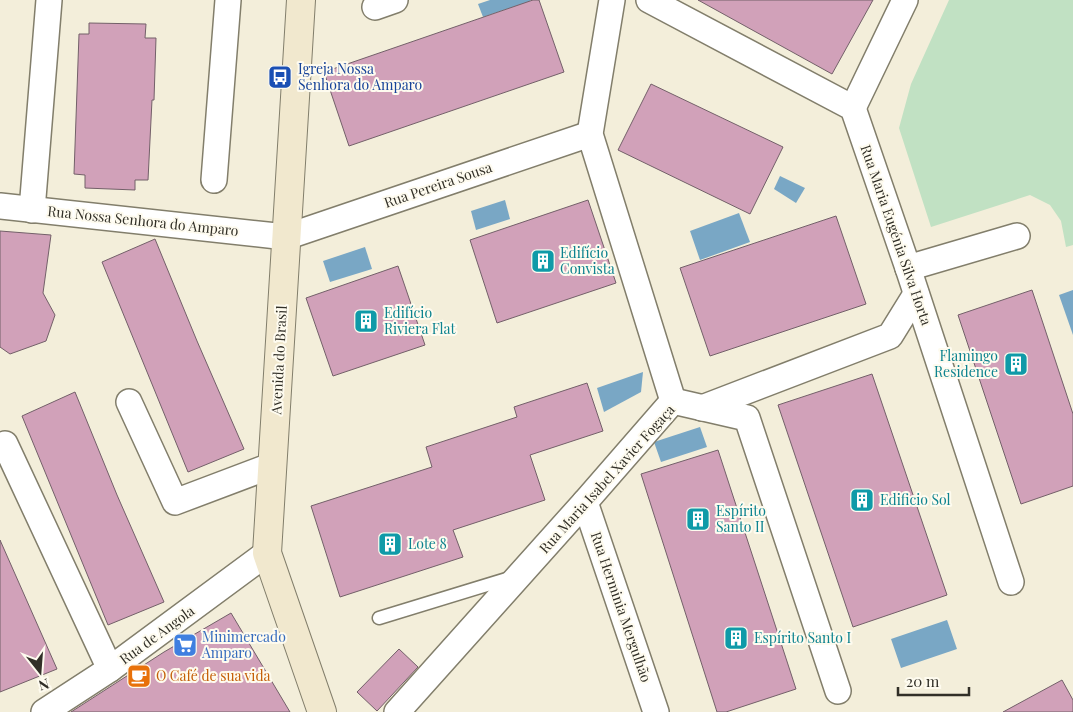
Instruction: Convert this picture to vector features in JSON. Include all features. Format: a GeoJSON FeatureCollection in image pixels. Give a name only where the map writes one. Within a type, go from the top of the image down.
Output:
{"type":"FeatureCollection","features":[{"type":"Feature","properties":{"kind":"street"},"geometry":{"type":"LineString","coordinates":[[32,210],[49,0]]}},
{"type":"Feature","properties":{"kind":"street"},"geometry":{"type":"LineString","coordinates":[[214,180],[228,0]]}},
{"type":"Feature","properties":{"kind":"street","name":"Avenida do Brasil"},"geometry":{"type":"LineString","coordinates":[[301,0],[267,553],[322,712]]}},
{"type":"Feature","properties":{"kind":"street"},"geometry":{"type":"LineString","coordinates":[[612,0],[590,134],[673,401]]}},
{"type":"Feature","properties":{"kind":"street"},"geometry":{"type":"LineString","coordinates":[[649,0],[853,108],[905,0]]}},
{"type":"Feature","properties":{"kind":"street","name":"Rua Maria Eugénia Silva Horta"},"geometry":{"type":"LineString","coordinates":[[853,108],[908,268],[1011,582]]}},
{"type":"Feature","properties":{"kind":"street","name":"Rua Pereira Sousa"},"geometry":{"type":"LineString","coordinates":[[286,237],[590,134]]}},
{"type":"Feature","properties":{"kind":"street","name":"Rua Nossa Senhora do Amparo"},"geometry":{"type":"LineString","coordinates":[[0,206],[286,237]]}},
{"type":"Feature","properties":{"kind":"street"},"geometry":{"type":"LineString","coordinates":[[908,268],[1017,236]]}},
{"type":"Feature","properties":{"kind":"street"},"geometry":{"type":"LineString","coordinates":[[702,408],[890,336],[916,294]]}},
{"type":"Feature","properties":{"kind":"street","name":"Rua Maria Isabel Xavier Fogaça"},"geometry":{"type":"LineString","coordinates":[[397,712],[673,401],[747,418],[838,691]]}},
{"type":"Feature","properties":{"kind":"street"},"geometry":{"type":"LineString","coordinates":[[129,402],[175,502],[273,465]]}},
{"type":"Feature","properties":{"kind":"street"},"geometry":{"type":"LineString","coordinates":[[5,444],[110,669]]}},
{"type":"Feature","properties":{"kind":"street","name":"Rua Herminia Mergulhão"},"geometry":{"type":"LineString","coordinates":[[585,502],[656,712]]}},
{"type":"Feature","properties":{"kind":"street","name":"Rua de Angola"},"geometry":{"type":"LineString","coordinates":[[44,712],[110,669],[267,553]]}},
{"type":"Feature","properties":{"kind":"lane"},"geometry":{"type":"LineString","coordinates":[[379,618],[521,574]]}},
{"type":"Feature","properties":{"kind":"green space"},"geometry":{"type":"Polygon","coordinates":[[[949,0],[1073,0],[1073,245],[1066,247],[1061,221],[1050,205],[1030,195],[931,227],[899,128],[911,84],[949,0]]]}},
{"type":"Feature","properties":{"kind":"water"},"geometry":{"type":"Polygon","coordinates":[[[490,0],[531,1],[483,17],[478,4],[490,0]]]}},
{"type":"Feature","properties":{"kind":"water"},"geometry":{"type":"Polygon","coordinates":[[[780,176],[805,188],[796,203],[774,189],[780,176]]]}},
{"type":"Feature","properties":{"kind":"water"},"geometry":{"type":"Polygon","coordinates":[[[505,200],[510,219],[476,230],[471,211],[505,200]]]}},
{"type":"Feature","properties":{"kind":"water"},"geometry":{"type":"Polygon","coordinates":[[[739,213],[750,242],[700,260],[690,231],[739,213]]]}},
{"type":"Feature","properties":{"kind":"water"},"geometry":{"type":"Polygon","coordinates":[[[365,247],[372,269],[330,282],[323,261],[365,247]]]}},
{"type":"Feature","properties":{"kind":"water"},"geometry":{"type":"Polygon","coordinates":[[[1073,290],[1073,335],[1059,295],[1073,290]]]}},
{"type":"Feature","properties":{"kind":"water"},"geometry":{"type":"Polygon","coordinates":[[[643,372],[641,392],[604,412],[597,388],[643,372]]]}},
{"type":"Feature","properties":{"kind":"water"},"geometry":{"type":"Polygon","coordinates":[[[700,427],[707,447],[661,462],[654,442],[700,427]]]}},
{"type":"Feature","properties":{"kind":"water"},"geometry":{"type":"Polygon","coordinates":[[[947,620],[957,649],[901,668],[891,639],[947,620]]]}},
{"type":"Feature","properties":{"kind":"building"},"geometry":{"type":"Polygon","coordinates":[[[533,0],[539,0],[564,72],[349,146],[324,72],[533,0]]]}},
{"type":"Feature","properties":{"kind":"building"},"geometry":{"type":"Polygon","coordinates":[[[698,0],[873,0],[832,74],[698,0]]]}},
{"type":"Feature","properties":{"kind":"building"},"geometry":{"type":"Polygon","coordinates":[[[89,23],[146,24],[145,38],[156,38],[148,180],[135,180],[135,190],[85,188],[85,175],[74,174],[79,34],[89,34],[89,23]]]}},
{"type":"Feature","properties":{"kind":"building"},"geometry":{"type":"Polygon","coordinates":[[[651,84],[783,147],[750,214],[618,150],[651,84]]]}},
{"type":"Feature","properties":{"kind":"building","name":"Edifício Convista"},"geometry":{"type":"Polygon","coordinates":[[[588,200],[616,283],[497,323],[470,240],[588,200]]]}},
{"type":"Feature","properties":{"kind":"building"},"geometry":{"type":"Polygon","coordinates":[[[836,216],[866,304],[710,356],[680,268],[836,216]]]}},
{"type":"Feature","properties":{"kind":"building"},"geometry":{"type":"Polygon","coordinates":[[[0,231],[51,235],[43,293],[55,315],[46,341],[10,354],[0,347],[0,231]]]}},
{"type":"Feature","properties":{"kind":"building"},"geometry":{"type":"Polygon","coordinates":[[[155,239],[244,449],[188,472],[102,262],[155,239]]]}},
{"type":"Feature","properties":{"kind":"building","name":"Edifício Riviera Flat"},"geometry":{"type":"Polygon","coordinates":[[[398,266],[425,345],[333,376],[306,298],[398,266]]]}},
{"type":"Feature","properties":{"kind":"building","name":"Flamingo Residence"},"geometry":{"type":"Polygon","coordinates":[[[1032,290],[1073,414],[1073,486],[1021,504],[958,315],[1032,290]]]}},
{"type":"Feature","properties":{"kind":"building","name":"Edificio Sol"},"geometry":{"type":"Polygon","coordinates":[[[872,374],[947,595],[853,627],[778,405],[872,374]]]}},
{"type":"Feature","properties":{"kind":"building"},"geometry":{"type":"Polygon","coordinates":[[[587,383],[603,431],[530,455],[545,500],[453,530],[463,557],[340,597],[311,506],[432,467],[426,447],[517,417],[514,407],[587,383]]]}},
{"type":"Feature","properties":{"kind":"building"},"geometry":{"type":"Polygon","coordinates":[[[75,392],[117,495],[164,602],[108,625],[22,416],[75,392]]]}},
{"type":"Feature","properties":{"kind":"building"},"geometry":{"type":"Polygon","coordinates":[[[718,450],[796,689],[726,712],[717,712],[641,474],[718,450]]]}},
{"type":"Feature","properties":{"kind":"building"},"geometry":{"type":"Polygon","coordinates":[[[0,540],[57,669],[0,692],[0,540]]]}},
{"type":"Feature","properties":{"kind":"building"},"geometry":{"type":"Polygon","coordinates":[[[231,613],[290,712],[71,712],[164,652],[231,613]]]}},
{"type":"Feature","properties":{"kind":"building"},"geometry":{"type":"Polygon","coordinates":[[[399,649],[418,667],[377,711],[357,692],[399,649]]]}},
{"type":"Feature","properties":{"kind":"building"},"geometry":{"type":"Polygon","coordinates":[[[1062,680],[1073,700],[1073,712],[1003,712],[1062,680]]]}},
{"type":"Feature","properties":{"kind":"place","name":"Igreja Nossa Senhora do Amparo"},"geometry":{"type":"Point","coordinates":[280,77]}},
{"type":"Feature","properties":{"kind":"place","name":"Edifício Convista"},"geometry":{"type":"Point","coordinates":[543,261]}},
{"type":"Feature","properties":{"kind":"place","name":"Edifício Riviera Flat"},"geometry":{"type":"Point","coordinates":[366,321]}},
{"type":"Feature","properties":{"kind":"place","name":"Flamingo Residence"},"geometry":{"type":"Point","coordinates":[1016,364]}},
{"type":"Feature","properties":{"kind":"place","name":"Edificio Sol"},"geometry":{"type":"Point","coordinates":[862,500]}},
{"type":"Feature","properties":{"kind":"place","name":"Espírito Santo II"},"geometry":{"type":"Point","coordinates":[698,519]}},
{"type":"Feature","properties":{"kind":"place","name":"Lote 8"},"geometry":{"type":"Point","coordinates":[390,544]}},
{"type":"Feature","properties":{"kind":"place","name":"Espírito Santo I"},"geometry":{"type":"Point","coordinates":[736,638]}},
{"type":"Feature","properties":{"kind":"place","name":"Minimercado Amparo"},"geometry":{"type":"Point","coordinates":[185,645]}},
{"type":"Feature","properties":{"kind":"place","name":"O Café de sua vida"},"geometry":{"type":"Point","coordinates":[139,676]}}]}
